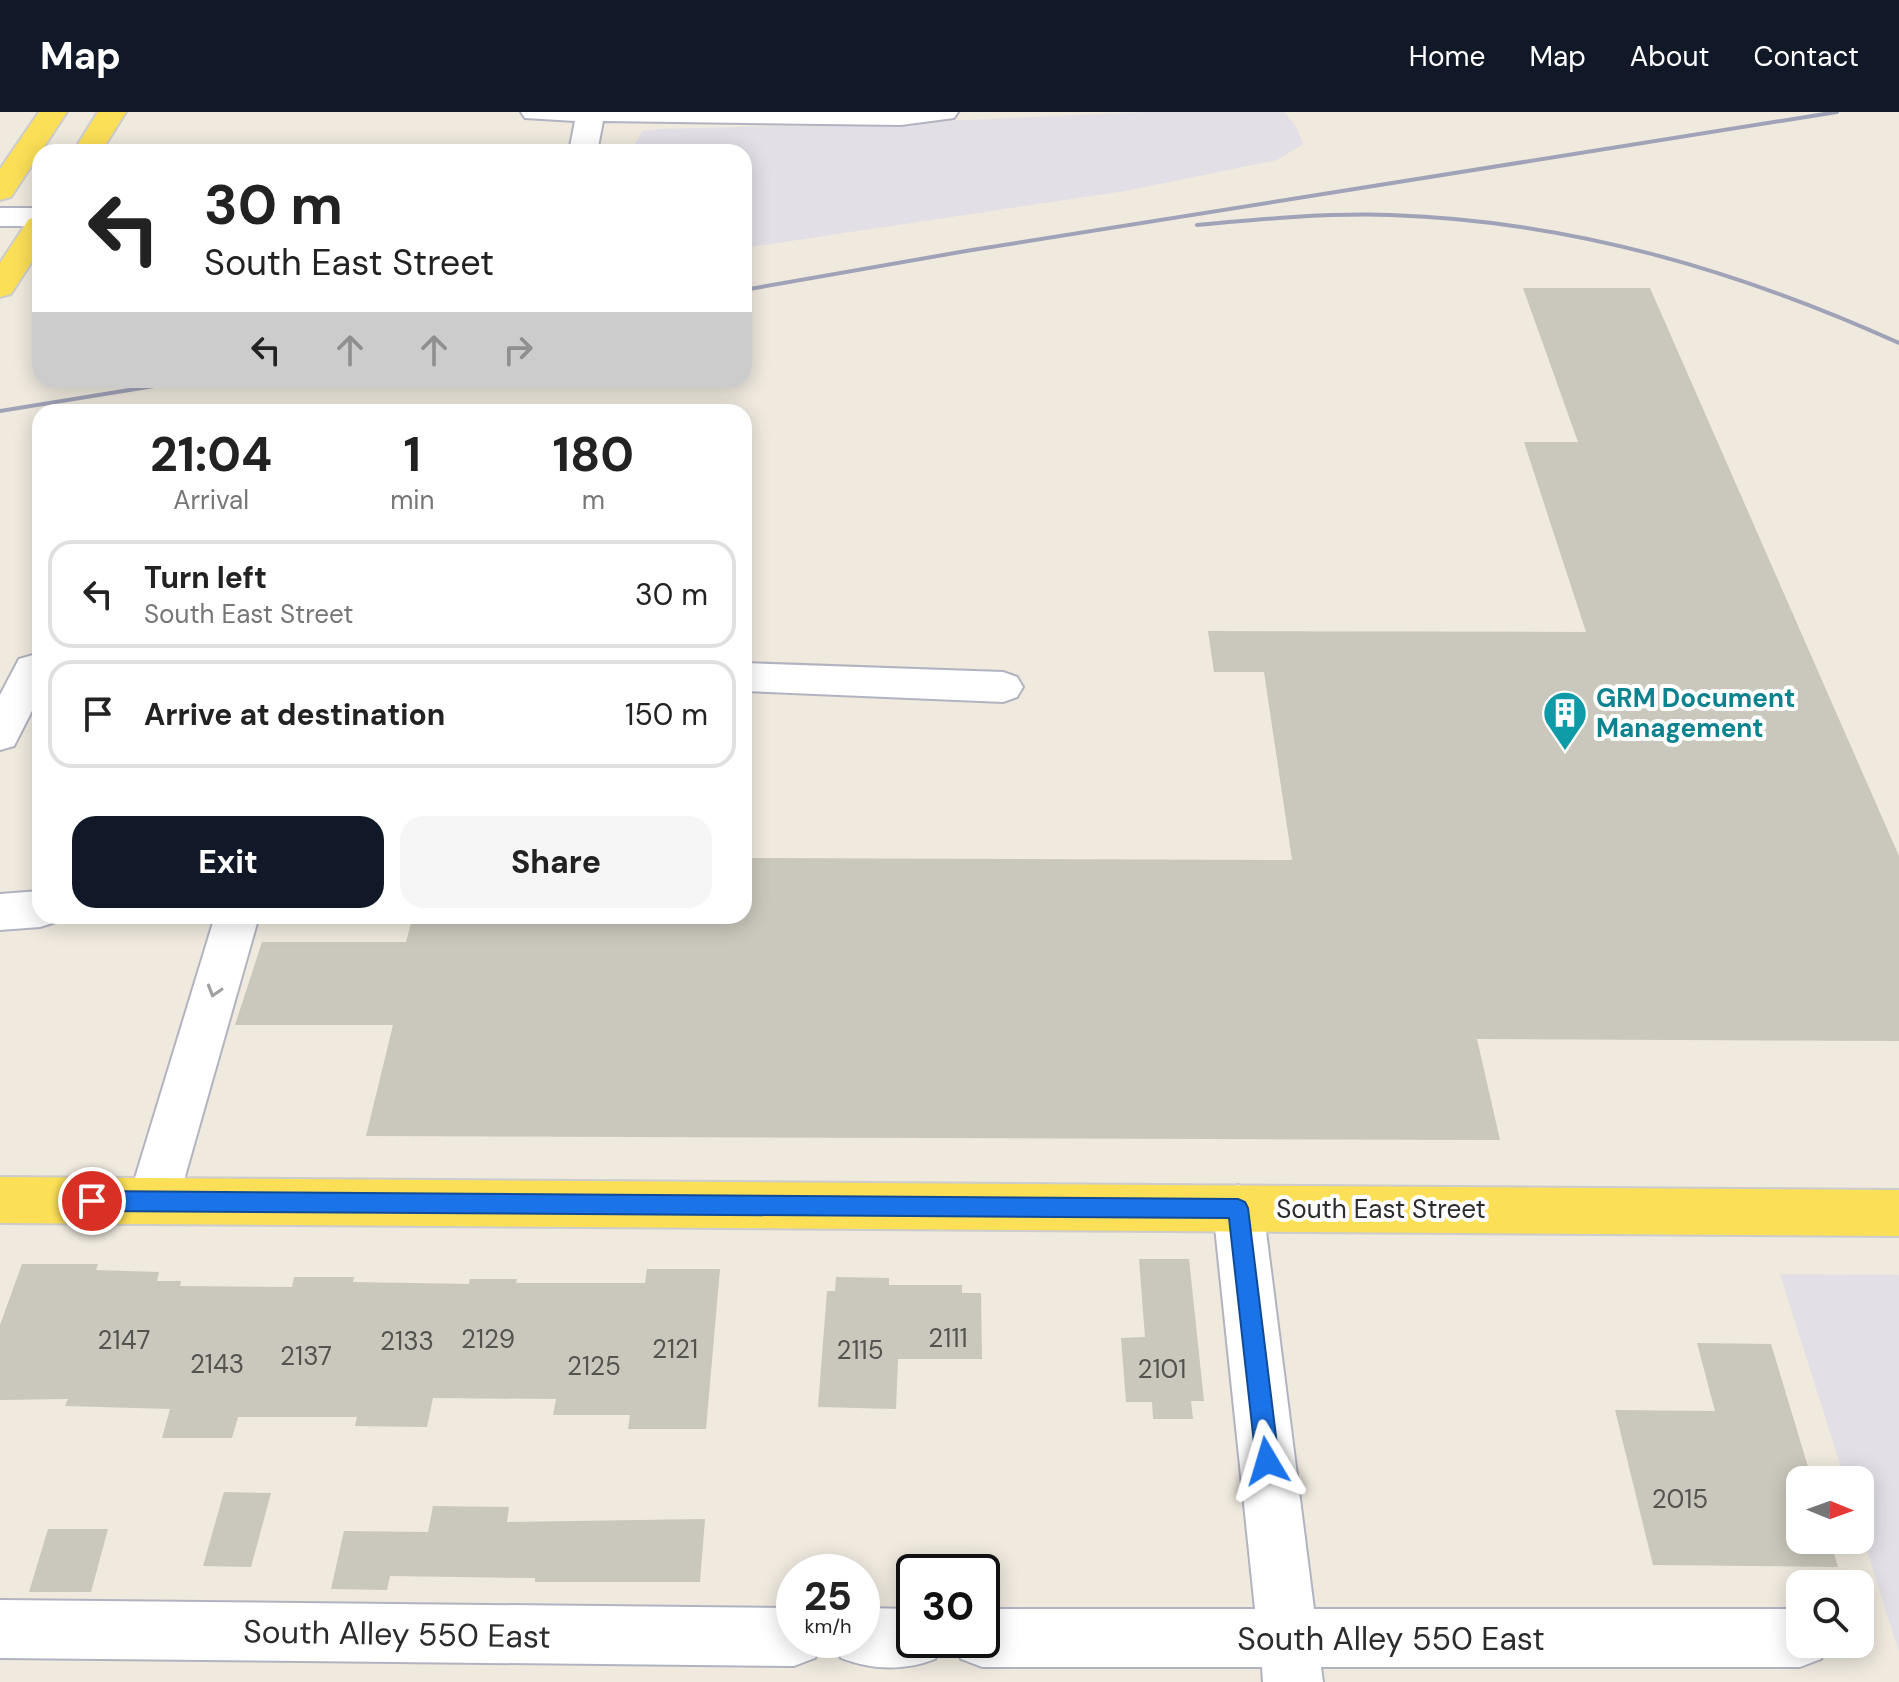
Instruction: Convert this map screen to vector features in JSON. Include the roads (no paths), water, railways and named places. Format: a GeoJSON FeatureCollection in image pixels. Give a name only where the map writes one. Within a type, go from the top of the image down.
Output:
{"type":"FeatureCollection","features":[{"type":"Feature","properties":{"kind":"main road"},"geometry":{"type":"LineString","coordinates":[[0,191],[53,112]]}},
{"type":"Feature","properties":{"kind":"main road"},"geometry":{"type":"LineString","coordinates":[[92,144],[112,112]]}},
{"type":"Feature","properties":{"kind":"main road"},"geometry":{"type":"LineString","coordinates":[[2,280],[32,237]]}},
{"type":"Feature","properties":{"kind":"main road","name":"South East Street"},"geometry":{"type":"LineString","coordinates":[[0,1200],[1899,1213]]}},
{"type":"Feature","properties":{"kind":"street"},"geometry":{"type":"LineString","coordinates":[[535,112],[901,117],[944,112]]}},
{"type":"Feature","properties":{"kind":"street"},"geometry":{"type":"LineString","coordinates":[[585,144],[591,112]]}},
{"type":"Feature","properties":{"kind":"street"},"geometry":{"type":"LineString","coordinates":[[0,217],[32,217]]}},
{"type":"Feature","properties":{"kind":"street"},"geometry":{"type":"LineString","coordinates":[[0,735],[24,669]]}},
{"type":"Feature","properties":{"kind":"street"},"geometry":{"type":"LineString","coordinates":[[752,677],[1003,687]]}},
{"type":"Feature","properties":{"kind":"street"},"geometry":{"type":"LineString","coordinates":[[0,912],[32,910]]}},
{"type":"Feature","properties":{"kind":"street"},"geometry":{"type":"LineString","coordinates":[[153,1201],[235,924]]}},
{"type":"Feature","properties":{"kind":"street"},"geometry":{"type":"LineString","coordinates":[[1238,1208],[1290,1661]]}},
{"type":"Feature","properties":{"kind":"street","name":"South Alley 550 East"},"geometry":{"type":"LineString","coordinates":[[0,1629],[776,1637]]}},
{"type":"Feature","properties":{"kind":"street","name":"South Alley 550 East"},"geometry":{"type":"LineString","coordinates":[[1000,1639],[1290,1661],[1786,1639]]}},
{"type":"Feature","properties":{"kind":"railway"},"geometry":{"type":"LineString","coordinates":[[752,289],[966,251],[1837,112]]}},
{"type":"Feature","properties":{"kind":"railway"},"geometry":{"type":"LineString","coordinates":[[1197,225],[1294,217],[1391,215],[1523,227],[1588,239],[1714,272],[1776,293],[1899,343]]}},
{"type":"Feature","properties":{"kind":"railway"},"geometry":{"type":"LineString","coordinates":[[43,404],[142,388]]}},
{"type":"Feature","properties":{"kind":"railway"},"geometry":{"type":"LineString","coordinates":[[0,411],[32,406]]}},
{"type":"Feature","properties":{"kind":"place","name":"GRM Document Management"},"geometry":{"type":"Point","coordinates":[1565,752]}}]}
